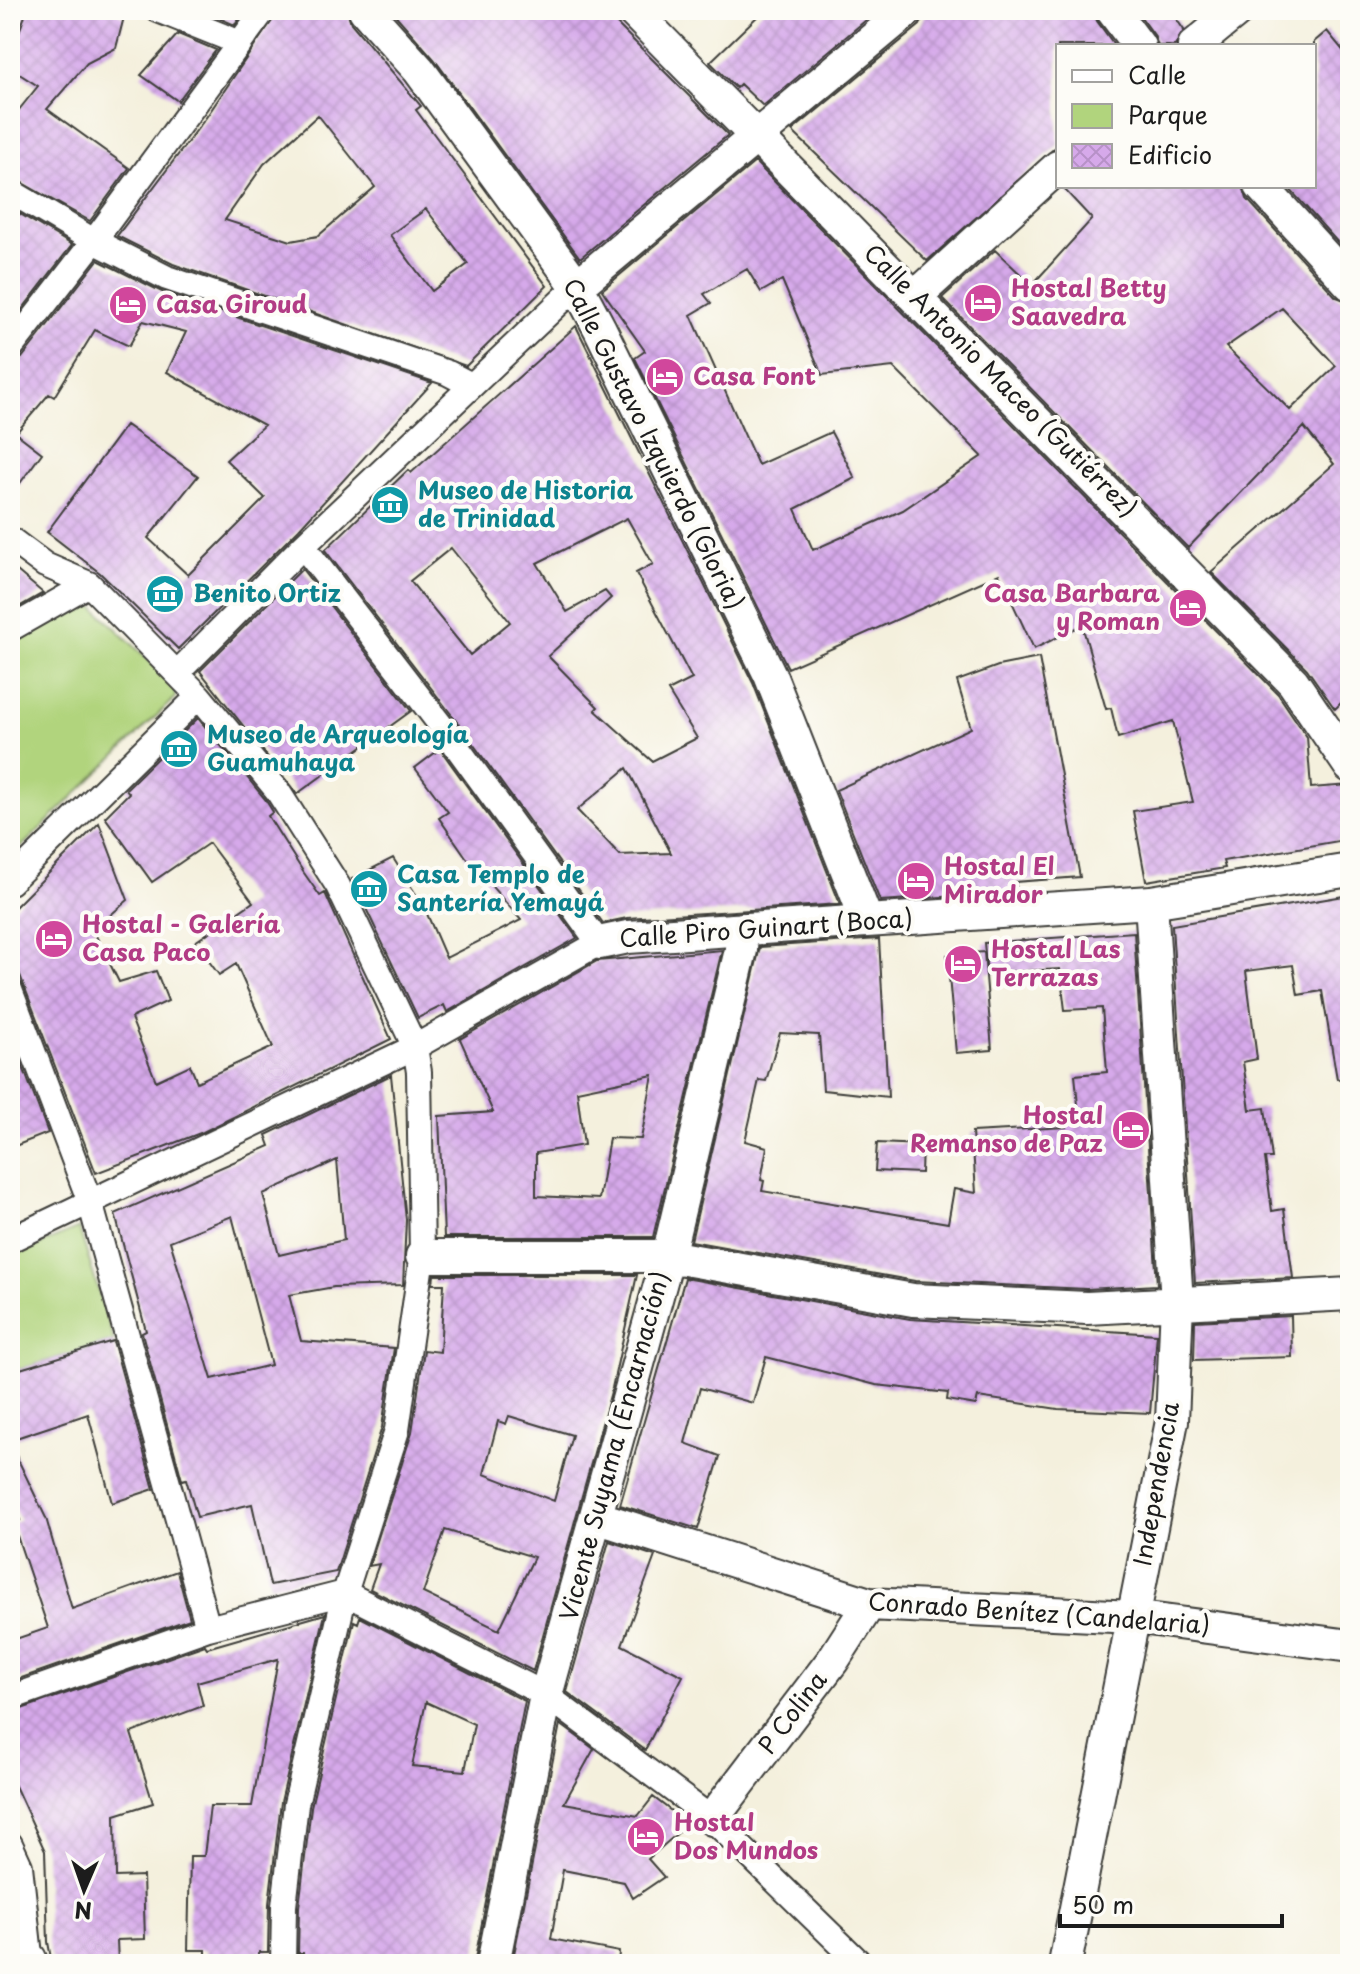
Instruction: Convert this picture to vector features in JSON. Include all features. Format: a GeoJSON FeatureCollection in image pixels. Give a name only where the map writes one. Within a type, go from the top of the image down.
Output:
{"type":"FeatureCollection","features":[{"type":"Feature","properties":{"kind":"street"},"geometry":{"type":"LineString","coordinates":[[158,10],[240,43]]}},
{"type":"Feature","properties":{"kind":"street"},"geometry":{"type":"LineString","coordinates":[[10,349],[94,241],[264,10]]}},
{"type":"Feature","properties":{"kind":"street","name":"Calle Gustavo Izquierdo (Gloria)"},"geometry":{"type":"LineString","coordinates":[[365,10],[419,70],[577,286],[770,675],[867,921]]}},
{"type":"Feature","properties":{"kind":"street","name":"Calle Antonio Maceo (Gutiérrez)"},"geometry":{"type":"LineString","coordinates":[[632,10],[1293,682],[1350,766]]}},
{"type":"Feature","properties":{"kind":"street"},"geometry":{"type":"LineString","coordinates":[[177,673],[303,546],[577,286],[908,10]]}},
{"type":"Feature","properties":{"kind":"street"},"geometry":{"type":"LineString","coordinates":[[1112,10],[1138,44]]}},
{"type":"Feature","properties":{"kind":"street"},"geometry":{"type":"LineString","coordinates":[[1196,44],[1238,10]]}},
{"type":"Feature","properties":{"kind":"street"},"geometry":{"type":"LineString","coordinates":[[915,297],[1056,169]]}},
{"type":"Feature","properties":{"kind":"street"},"geometry":{"type":"LineString","coordinates":[[1263,188],[1350,284]]}},
{"type":"Feature","properties":{"kind":"street"},"geometry":{"type":"LineString","coordinates":[[10,191],[94,241],[167,278],[448,373],[471,385]]}},
{"type":"Feature","properties":{"kind":"street"},"geometry":{"type":"LineString","coordinates":[[10,539],[45,565],[89,584],[199,696],[277,790],[338,886],[415,1047],[419,1072],[422,1256],[397,1430],[345,1593],[296,1804],[284,1906],[283,1964]]}},
{"type":"Feature","properties":{"kind":"street"},"geometry":{"type":"LineString","coordinates":[[303,546],[446,732],[599,943]]}},
{"type":"Feature","properties":{"kind":"street"},"geometry":{"type":"LineString","coordinates":[[10,629],[89,584]]}},
{"type":"Feature","properties":{"kind":"street"},"geometry":{"type":"LineString","coordinates":[[10,882],[199,696]]}},
{"type":"Feature","properties":{"kind":"street","name":"Calle Piro Guinart (Boca)"},"geometry":{"type":"LineString","coordinates":[[10,1240],[415,1047],[599,943],[628,937],[1151,902],[1350,870]]}},
{"type":"Feature","properties":{"kind":"street","name":"Independencia"},"geometry":{"type":"LineString","coordinates":[[1065,1964],[1172,1421],[1177,1302],[1151,902]]}},
{"type":"Feature","properties":{"kind":"street","name":"Vicente Suyama (Encarnación)"},"geometry":{"type":"LineString","coordinates":[[493,1964],[546,1695],[668,1256],[741,950],[742,929]]}},
{"type":"Feature","properties":{"kind":"street"},"geometry":{"type":"LineString","coordinates":[[10,990],[90,1202],[208,1628]]}},
{"type":"Feature","properties":{"kind":"street"},"geometry":{"type":"LineString","coordinates":[[422,1256],[668,1256],[913,1300],[1087,1308],[1350,1294]]}},
{"type":"Feature","properties":{"kind":"street","name":"Conrado Benítez (Candelaria)"},"geometry":{"type":"LineString","coordinates":[[596,1517],[869,1604],[1133,1617],[1350,1646]]}},
{"type":"Feature","properties":{"kind":"street"},"geometry":{"type":"LineString","coordinates":[[10,1698],[208,1628],[345,1593],[546,1695],[712,1819],[861,1964]]}},
{"type":"Feature","properties":{"kind":"street","name":"P Colina"},"geometry":{"type":"LineString","coordinates":[[712,1819],[833,1660],[869,1604]]}},
{"type":"Feature","properties":{"kind":"street"},"geometry":{"type":"LineString","coordinates":[[10,1844],[20,1866],[24,1960]]}},
{"type":"Feature","properties":{"kind":"green space"},"geometry":{"type":"Polygon","coordinates":[[[76,600],[87,600],[175,686],[175,698],[10,858],[10,640],[76,600]]]}},
{"type":"Feature","properties":{"kind":"green space"},"geometry":{"type":"Polygon","coordinates":[[[79,1228],[114,1341],[18,1370],[10,1345],[10,1257],[79,1228]]]}},
{"type":"Feature","properties":{"kind":"building"},"geometry":{"type":"Polygon","coordinates":[[[27,10],[112,10],[124,17],[116,48],[87,63],[47,109],[129,168],[90,221],[10,176],[10,121],[38,86],[10,68],[10,57],[27,10]]]}},
{"type":"Feature","properties":{"kind":"building"},"geometry":{"type":"Polygon","coordinates":[[[200,10],[245,10],[235,25],[200,10]]]}},
{"type":"Feature","properties":{"kind":"building"},"geometry":{"type":"Polygon","coordinates":[[[279,10],[347,10],[351,23],[421,106],[416,110],[547,286],[466,366],[173,264],[117,236],[205,119],[279,10]],[[318,115],[264,164],[225,220],[291,241],[318,236],[375,187],[318,115]],[[426,209],[390,235],[432,291],[468,264],[426,209]]]}},
{"type":"Feature","properties":{"kind":"building"},"geometry":{"type":"Polygon","coordinates":[[[391,10],[603,10],[728,135],[580,258],[434,59],[391,10]]]}},
{"type":"Feature","properties":{"kind":"building"},"geometry":{"type":"Polygon","coordinates":[[[764,10],[878,10],[763,106],[740,84],[736,88],[710,62],[764,10]]]}},
{"type":"Feature","properties":{"kind":"building"},"geometry":{"type":"Polygon","coordinates":[[[927,10],[1093,10],[1114,44],[1056,44],[1056,147],[927,261],[792,131],[920,25],[927,10]]]}},
{"type":"Feature","properties":{"kind":"building"},"geometry":{"type":"Polygon","coordinates":[[[1136,10],[1170,10],[1184,30],[1176,44],[1157,44],[1136,10]]]}},
{"type":"Feature","properties":{"kind":"building"},"geometry":{"type":"Polygon","coordinates":[[[1327,31],[1350,59],[1350,256],[1289,188],[1316,188],[1314,42],[1327,31]]]}},
{"type":"Feature","properties":{"kind":"building"},"geometry":{"type":"Polygon","coordinates":[[[178,34],[216,50],[178,101],[141,75],[178,34]]]}},
{"type":"Feature","properties":{"kind":"building"},"geometry":{"type":"Polygon","coordinates":[[[755,162],[1278,694],[1307,737],[1311,788],[1350,785],[1350,839],[1223,861],[1225,868],[1146,881],[1133,811],[1193,802],[1173,721],[1118,738],[1111,708],[1106,709],[1082,625],[1034,649],[999,574],[788,668],[635,358],[645,351],[602,290],[755,162]],[[747,269],[704,294],[711,303],[691,315],[758,465],[831,432],[855,478],[795,509],[813,550],[903,510],[982,456],[893,367],[822,375],[782,280],[761,292],[747,269]]]}},
{"type":"Feature","properties":{"kind":"building"},"geometry":{"type":"Polygon","coordinates":[[[1063,188],[1244,188],[1247,199],[1336,297],[1350,302],[1350,694],[1335,709],[1307,669],[1211,572],[1334,464],[1304,427],[1188,548],[942,298],[995,250],[1032,285],[1092,219],[1063,188]],[[1282,308],[1226,347],[1290,410],[1336,366],[1282,308]]]}},
{"type":"Feature","properties":{"kind":"building"},"geometry":{"type":"Polygon","coordinates":[[[10,208],[72,245],[10,325],[10,208]]]}},
{"type":"Feature","properties":{"kind":"building"},"geometry":{"type":"Polygon","coordinates":[[[98,260],[162,292],[432,383],[299,529],[178,649],[100,573],[47,532],[126,425],[198,476],[148,538],[188,575],[265,498],[226,460],[264,425],[167,372],[186,332],[143,321],[129,346],[95,330],[54,397],[49,394],[16,433],[42,453],[10,497],[10,364],[22,358],[98,260]]]}},
{"type":"Feature","properties":{"kind":"building"},"geometry":{"type":"Polygon","coordinates":[[[576,326],[753,683],[840,904],[627,918],[603,923],[458,723],[325,550],[408,470],[411,473],[576,326]],[[627,518],[537,563],[567,612],[605,591],[611,598],[548,656],[598,707],[595,710],[652,761],[697,738],[668,691],[692,679],[636,573],[653,564],[627,518]],[[451,548],[410,581],[470,655],[510,622],[451,548]],[[627,768],[577,810],[620,855],[671,853],[627,768]]]}},
{"type":"Feature","properties":{"kind":"building"},"geometry":{"type":"Polygon","coordinates":[[[10,565],[43,593],[10,612],[10,565]]]}},
{"type":"Feature","properties":{"kind":"building"},"geometry":{"type":"Polygon","coordinates":[[[302,569],[411,711],[297,794],[200,671],[302,569]]]}},
{"type":"Feature","properties":{"kind":"building"},"geometry":{"type":"Polygon","coordinates":[[[1039,658],[1080,877],[1015,882],[1018,892],[880,901],[836,790],[971,728],[957,681],[998,666],[1039,658]]]}},
{"type":"Feature","properties":{"kind":"building"},"geometry":{"type":"Polygon","coordinates":[[[198,718],[265,799],[273,812],[268,816],[304,873],[320,896],[325,893],[391,1039],[203,1132],[96,1173],[10,949],[10,912],[99,823],[128,900],[93,930],[119,982],[156,971],[168,1001],[131,1018],[156,1081],[190,1065],[197,1082],[273,1047],[236,964],[219,975],[195,942],[253,902],[209,843],[152,882],[105,817],[129,793],[126,789],[198,718]]]}},
{"type":"Feature","properties":{"kind":"building"},"geometry":{"type":"Polygon","coordinates":[[[440,749],[577,938],[447,1012],[444,1005],[418,1018],[352,879],[393,858],[424,907],[446,958],[521,920],[466,857],[439,818],[448,812],[415,768],[440,749]]]}},
{"type":"Feature","properties":{"kind":"building"},"geometry":{"type":"Polygon","coordinates":[[[1350,895],[1350,1078],[1337,1079],[1322,991],[1298,995],[1293,965],[1246,971],[1257,1059],[1243,1062],[1250,1110],[1265,1108],[1272,1158],[1265,1158],[1272,1211],[1284,1209],[1293,1278],[1195,1283],[1172,925],[1350,895]]]}},
{"type":"Feature","properties":{"kind":"building"},"geometry":{"type":"Polygon","coordinates":[[[1134,932],[1157,1285],[1087,1289],[915,1281],[691,1241],[760,947],[879,939],[888,1097],[823,1090],[819,1035],[780,1033],[766,1081],[759,1080],[745,1141],[767,1147],[762,1191],[948,1223],[954,1189],[976,1193],[972,1132],[1066,1127],[1065,1116],[1079,1115],[1075,1075],[1107,1072],[1102,1008],[1065,1010],[1060,969],[987,973],[984,943],[1134,932]]]}},
{"type":"Feature","properties":{"kind":"building"},"geometry":{"type":"Polygon","coordinates":[[[722,950],[653,1237],[444,1237],[439,1116],[493,1112],[460,1039],[597,961],[722,950]],[[653,1075],[577,1091],[584,1145],[536,1153],[536,1196],[599,1199],[609,1138],[641,1139],[653,1075]]]}},
{"type":"Feature","properties":{"kind":"building"},"geometry":{"type":"Polygon","coordinates":[[[984,952],[992,1050],[956,1053],[947,955],[984,952]]]}},
{"type":"Feature","properties":{"kind":"building"},"geometry":{"type":"Polygon","coordinates":[[[10,1043],[18,1054],[48,1133],[10,1148],[10,1043]]]}},
{"type":"Feature","properties":{"kind":"building"},"geometry":{"type":"Polygon","coordinates":[[[391,1075],[406,1220],[403,1285],[334,1287],[289,1295],[301,1341],[394,1348],[382,1427],[336,1572],[270,1585],[252,1504],[197,1517],[186,1479],[182,1480],[142,1333],[146,1331],[115,1214],[270,1146],[266,1135],[391,1075]],[[337,1160],[263,1194],[279,1255],[344,1240],[337,1160]],[[232,1216],[170,1241],[212,1379],[271,1365],[232,1216]]]}},
{"type":"Feature","properties":{"kind":"building"},"geometry":{"type":"Polygon","coordinates":[[[877,1143],[922,1145],[921,1173],[875,1171],[877,1143]]]}},
{"type":"Feature","properties":{"kind":"building"},"geometry":{"type":"Polygon","coordinates":[[[434,1275],[637,1275],[612,1388],[533,1671],[370,1589],[379,1564],[369,1566],[412,1432],[424,1350],[440,1352],[444,1284],[433,1284],[434,1275]],[[509,1416],[506,1424],[498,1421],[484,1474],[554,1501],[572,1435],[509,1416]],[[445,1530],[423,1593],[499,1630],[534,1557],[445,1530]]]}},
{"type":"Feature","properties":{"kind":"building"},"geometry":{"type":"Polygon","coordinates":[[[685,1278],[910,1319],[1157,1334],[1150,1413],[1058,1409],[978,1397],[976,1405],[947,1400],[948,1393],[876,1385],[766,1357],[753,1403],[700,1388],[685,1443],[720,1456],[698,1529],[620,1505],[685,1278]]]}},
{"type":"Feature","properties":{"kind":"building"},"geometry":{"type":"Polygon","coordinates":[[[1291,1316],[1292,1357],[1194,1360],[1195,1321],[1291,1316]]]}},
{"type":"Feature","properties":{"kind":"building"},"geometry":{"type":"Polygon","coordinates":[[[113,1341],[154,1489],[112,1503],[88,1414],[10,1440],[10,1372],[113,1341]]]}},
{"type":"Feature","properties":{"kind":"building"},"geometry":{"type":"Polygon","coordinates":[[[10,1443],[46,1518],[72,1609],[177,1571],[190,1619],[10,1682],[10,1641],[48,1628],[13,1524],[20,1520],[10,1499],[10,1443]]]}},
{"type":"Feature","properties":{"kind":"building"},"geometry":{"type":"Polygon","coordinates":[[[609,1541],[655,1556],[622,1645],[683,1676],[645,1750],[567,1692],[609,1541]]]}},
{"type":"Feature","properties":{"kind":"building"},"geometry":{"type":"Polygon","coordinates":[[[325,1614],[281,1802],[269,1904],[268,1952],[259,1952],[258,1964],[206,1964],[206,1950],[188,1950],[190,1856],[204,1856],[210,1806],[252,1806],[278,1659],[197,1682],[203,1706],[131,1733],[153,1803],[115,1815],[116,1877],[143,1876],[145,1939],[117,1940],[118,1964],[52,1964],[48,1942],[45,1851],[10,1775],[10,1713],[205,1645],[207,1648],[325,1614]]]}},
{"type":"Feature","properties":{"kind":"building"},"geometry":{"type":"Polygon","coordinates":[[[360,1617],[525,1701],[474,1964],[302,1964],[303,1953],[298,1953],[299,1907],[311,1807],[354,1621],[358,1623],[360,1617]],[[426,1702],[412,1766],[465,1771],[474,1724],[426,1702]]]}},
{"type":"Feature","properties":{"kind":"building"},"geometry":{"type":"Polygon","coordinates":[[[560,1724],[594,1749],[564,1803],[638,1816],[653,1797],[688,1824],[648,1859],[664,1877],[633,1898],[624,1882],[563,1870],[551,1939],[619,1952],[618,1964],[512,1964],[560,1724]]]}},
{"type":"Feature","properties":{"kind":"place","name":"Hostal Betty Saavedra"},"geometry":{"type":"Point","coordinates":[983,303]}},
{"type":"Feature","properties":{"kind":"place","name":"Casa Giroud"},"geometry":{"type":"Point","coordinates":[128,305]}},
{"type":"Feature","properties":{"kind":"place","name":"Casa Font"},"geometry":{"type":"Point","coordinates":[665,377]}},
{"type":"Feature","properties":{"kind":"place","name":"Museo de Historia de Trinidad"},"geometry":{"type":"Point","coordinates":[390,505]}},
{"type":"Feature","properties":{"kind":"place","name":"Benito Ortiz"},"geometry":{"type":"Point","coordinates":[165,594]}},
{"type":"Feature","properties":{"kind":"place","name":"Casa Barbara y Roman"},"geometry":{"type":"Point","coordinates":[1188,608]}},
{"type":"Feature","properties":{"kind":"place","name":"Museo de Arqueología Guamuhaya"},"geometry":{"type":"Point","coordinates":[179,749]}},
{"type":"Feature","properties":{"kind":"place","name":"Hostal El Mirador"},"geometry":{"type":"Point","coordinates":[916,881]}},
{"type":"Feature","properties":{"kind":"place","name":"Casa Templo de Santería Yemayá"},"geometry":{"type":"Point","coordinates":[369,889]}},
{"type":"Feature","properties":{"kind":"place","name":"Hostal - Galería Casa Paco"},"geometry":{"type":"Point","coordinates":[54,939]}},
{"type":"Feature","properties":{"kind":"place","name":"Hostal Las Terrazas"},"geometry":{"type":"Point","coordinates":[963,964]}},
{"type":"Feature","properties":{"kind":"place","name":"Hostal Remanso de Paz"},"geometry":{"type":"Point","coordinates":[1131,1130]}},
{"type":"Feature","properties":{"kind":"place","name":"Hostal Dos Mundos"},"geometry":{"type":"Point","coordinates":[646,1837]}}]}
